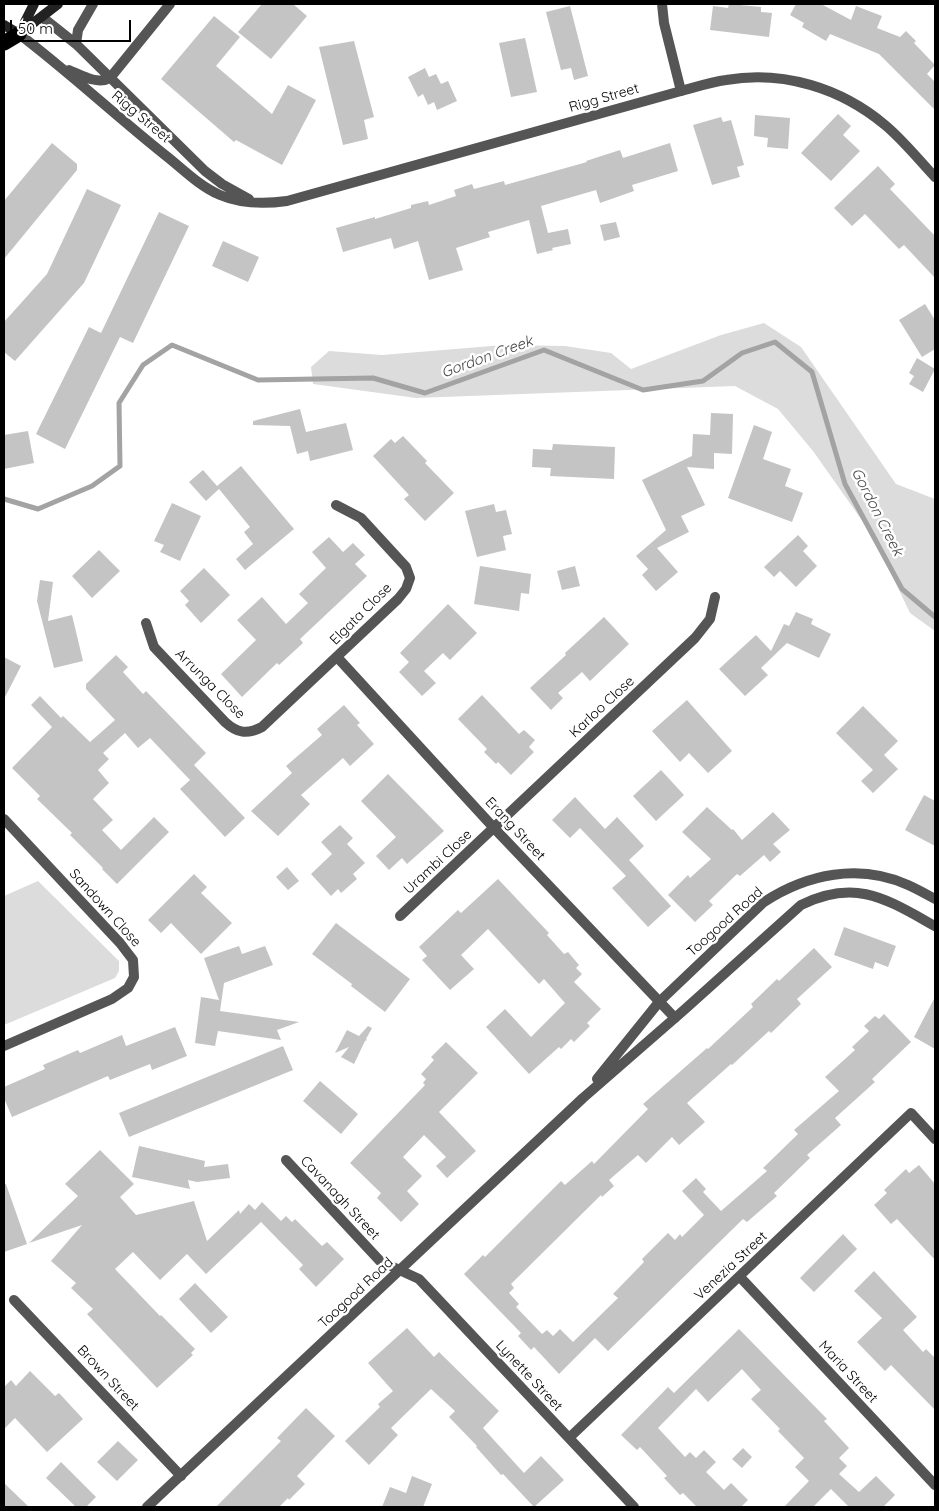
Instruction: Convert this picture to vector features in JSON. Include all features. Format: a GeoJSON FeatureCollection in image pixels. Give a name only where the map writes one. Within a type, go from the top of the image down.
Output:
{"type":"FeatureCollection","features":[{"type":"Feature","properties":{"kind":"highway"},"geometry":{"type":"LineString","coordinates":[[4,43],[19,34]]}},
{"type":"Feature","properties":{"kind":"main road"},"geometry":{"type":"LineString","coordinates":[[19,34],[58,4]]}},
{"type":"Feature","properties":{"kind":"main road"},"geometry":{"type":"LineString","coordinates":[[19,34],[28,5],[42,17]]}},
{"type":"Feature","properties":{"kind":"main road"},"geometry":{"type":"LineString","coordinates":[[4,25],[19,34]]}},
{"type":"Feature","properties":{"kind":"street"},"geometry":{"type":"LineString","coordinates":[[76,44],[78,30],[93,4]]}},
{"type":"Feature","properties":{"kind":"street"},"geometry":{"type":"LineString","coordinates":[[61,68],[98,81],[110,78],[170,4]]}},
{"type":"Feature","properties":{"kind":"street"},"geometry":{"type":"LineString","coordinates":[[662,4],[664,23],[681,91]]}},
{"type":"Feature","properties":{"kind":"street","name":"Rigg Street"},"geometry":{"type":"LineString","coordinates":[[42,17],[76,44],[216,180],[254,202]]}},
{"type":"Feature","properties":{"kind":"street","name":"Rigg Street"},"geometry":{"type":"LineString","coordinates":[[19,34],[193,179],[218,194],[234,200],[274,203],[287,201],[681,91],[726,80],[757,77],[807,83],[854,102],[887,127],[935,177]]}},
{"type":"Feature","properties":{"kind":"street"},"geometry":{"type":"LineString","coordinates":[[175,164],[185,151]]}},
{"type":"Feature","properties":{"kind":"street","name":"Elgata Close"},"geometry":{"type":"LineString","coordinates":[[336,505],[361,518],[406,567],[410,578],[406,589],[398,599],[336,657]]}},
{"type":"Feature","properties":{"kind":"street","name":"Karloo Close"},"geometry":{"type":"LineString","coordinates":[[494,828],[695,638],[710,618],[715,597]]}},
{"type":"Feature","properties":{"kind":"street","name":"Arrunga Close"},"geometry":{"type":"LineString","coordinates":[[146,623],[154,647],[224,722],[242,733],[262,727],[336,657]]}},
{"type":"Feature","properties":{"kind":"street","name":"Erang Street"},"geometry":{"type":"LineString","coordinates":[[336,657],[494,828],[675,1018]]}},
{"type":"Feature","properties":{"kind":"street","name":"Sandown Close"},"geometry":{"type":"LineString","coordinates":[[4,819],[120,943],[133,960],[134,977],[128,988],[112,999],[4,1046]]}},
{"type":"Feature","properties":{"kind":"street","name":"Urambi Close"},"geometry":{"type":"LineString","coordinates":[[400,916],[494,828]]}},
{"type":"Feature","properties":{"kind":"street","name":"Toogood Road"},"geometry":{"type":"LineString","coordinates":[[583,1098],[659,1002],[764,902],[783,890],[806,880],[834,874],[860,873],[885,877],[907,884],[935,899]]}},
{"type":"Feature","properties":{"kind":"street","name":"Toogood Road"},"geometry":{"type":"LineString","coordinates":[[147,1507],[583,1098],[801,904],[818,896],[836,892],[854,892],[891,902],[935,926]]}},
{"type":"Feature","properties":{"kind":"street","name":"Venezia Street"},"geometry":{"type":"LineString","coordinates":[[569,1438],[912,1113],[935,1139]]}},
{"type":"Feature","properties":{"kind":"street","name":"Cavanagh Street"},"geometry":{"type":"LineString","coordinates":[[286,1160],[380,1261],[399,1271]]}},
{"type":"Feature","properties":{"kind":"street","name":"Lynette Street"},"geometry":{"type":"LineString","coordinates":[[399,1271],[419,1280],[634,1507]]}},
{"type":"Feature","properties":{"kind":"street","name":"Maria Street"},"geometry":{"type":"LineString","coordinates":[[740,1277],[935,1485]]}},
{"type":"Feature","properties":{"kind":"street","name":"Brown Street"},"geometry":{"type":"LineString","coordinates":[[14,1300],[181,1476]]}},
{"type":"Feature","properties":{"kind":"shaded area"},"geometry":{"type":"Polygon","coordinates":[[[764,323],[801,347],[896,484],[935,499],[935,631],[910,613],[873,536],[813,451],[778,409],[735,386],[416,398],[313,384],[311,367],[329,351],[382,355],[504,345],[565,346],[611,353],[631,369],[721,335],[764,323]]]}},
{"type":"Feature","properties":{"kind":"shaded area"},"geometry":{"type":"Polygon","coordinates":[[[38,881],[119,961],[119,971],[115,978],[4,1025],[4,896],[38,881]]]}},
{"type":"Feature","properties":{"kind":"building"},"geometry":{"type":"Polygon","coordinates":[[[262,4],[293,4],[307,16],[271,59],[238,32],[262,4]]]}},
{"type":"Feature","properties":{"kind":"building"},"geometry":{"type":"Polygon","coordinates":[[[729,4],[761,7],[761,12],[772,13],[769,37],[710,30],[713,6],[728,8],[729,4]]]}},
{"type":"Feature","properties":{"kind":"building"},"geometry":{"type":"Polygon","coordinates":[[[796,4],[821,4],[851,20],[856,6],[882,16],[877,28],[900,37],[906,31],[916,41],[914,43],[935,65],[927,74],[935,82],[935,110],[879,54],[830,34],[826,41],[802,27],[804,23],[790,15],[796,4]]]}},
{"type":"Feature","properties":{"kind":"building"},"geometry":{"type":"Polygon","coordinates":[[[570,6],[588,76],[574,80],[571,68],[561,70],[546,12],[570,6]]]}},
{"type":"Feature","properties":{"kind":"building"},"geometry":{"type":"Polygon","coordinates":[[[214,16],[240,37],[216,66],[272,114],[288,85],[316,100],[282,165],[236,140],[234,142],[161,79],[214,16]]]}},
{"type":"Feature","properties":{"kind":"building"},"geometry":{"type":"Polygon","coordinates":[[[525,38],[537,92],[511,97],[499,43],[525,38]]]}},
{"type":"Feature","properties":{"kind":"building"},"geometry":{"type":"Polygon","coordinates":[[[354,41],[374,117],[364,120],[368,139],[343,145],[319,47],[354,41]]]}},
{"type":"Feature","properties":{"kind":"building"},"geometry":{"type":"Polygon","coordinates":[[[425,68],[429,77],[436,74],[441,84],[448,81],[457,101],[437,110],[434,102],[428,105],[423,94],[418,97],[408,77],[425,68]]]}},
{"type":"Feature","properties":{"kind":"building"},"geometry":{"type":"Polygon","coordinates":[[[838,114],[851,126],[843,135],[860,151],[831,181],[801,153],[838,114]]]}},
{"type":"Feature","properties":{"kind":"building"},"geometry":{"type":"Polygon","coordinates":[[[755,115],[790,118],[788,149],[767,147],[768,138],[754,136],[755,115]]]}},
{"type":"Feature","properties":{"kind":"building"},"geometry":{"type":"Polygon","coordinates":[[[721,117],[723,122],[731,120],[744,165],[737,167],[740,177],[712,185],[693,125],[721,117]]]}},
{"type":"Feature","properties":{"kind":"building"},"geometry":{"type":"Polygon","coordinates":[[[52,143],[77,164],[77,170],[4,259],[4,201],[52,143]]]}},
{"type":"Feature","properties":{"kind":"building"},"geometry":{"type":"Polygon","coordinates":[[[670,143],[678,171],[632,185],[634,191],[600,203],[596,190],[541,206],[548,233],[568,229],[571,244],[552,248],[553,250],[537,254],[529,220],[488,232],[490,237],[456,248],[463,270],[429,280],[418,241],[394,249],[391,238],[343,252],[336,228],[411,208],[411,205],[428,201],[429,205],[456,196],[454,190],[472,184],[474,189],[504,181],[505,185],[587,162],[620,150],[623,158],[670,143]]]}},
{"type":"Feature","properties":{"kind":"building"},"geometry":{"type":"Polygon","coordinates":[[[878,166],[895,184],[890,189],[935,236],[935,278],[904,245],[899,249],[865,214],[852,226],[834,208],[878,166]]]}},
{"type":"Feature","properties":{"kind":"building"},"geometry":{"type":"Polygon","coordinates":[[[87,189],[121,205],[84,283],[15,361],[4,352],[4,322],[47,274],[87,189]]]}},
{"type":"Feature","properties":{"kind":"building"},"geometry":{"type":"Polygon","coordinates":[[[159,212],[189,226],[133,343],[120,337],[65,449],[36,434],[89,327],[101,333],[159,212]]]}},
{"type":"Feature","properties":{"kind":"building"},"geometry":{"type":"Polygon","coordinates":[[[616,222],[620,237],[604,241],[600,225],[616,222]]]}},
{"type":"Feature","properties":{"kind":"building"},"geometry":{"type":"Polygon","coordinates":[[[223,241],[259,257],[248,282],[212,266],[223,241]]]}},
{"type":"Feature","properties":{"kind":"building"},"geometry":{"type":"Polygon","coordinates":[[[925,304],[935,320],[935,349],[922,357],[899,320],[925,304]]]}},
{"type":"Feature","properties":{"kind":"building"},"geometry":{"type":"Polygon","coordinates":[[[917,358],[935,369],[923,392],[909,384],[914,376],[909,373],[917,358]]]}},
{"type":"Feature","properties":{"kind":"building"},"geometry":{"type":"Polygon","coordinates":[[[300,409],[306,432],[346,423],[353,450],[310,461],[308,451],[297,454],[290,426],[253,425],[253,421],[300,409]]]}},
{"type":"Feature","properties":{"kind":"building"},"geometry":{"type":"Polygon","coordinates":[[[711,413],[733,414],[732,454],[714,453],[714,469],[687,467],[705,505],[681,516],[689,532],[657,548],[678,572],[656,591],[642,575],[648,569],[636,556],[666,530],[642,480],[692,456],[693,434],[710,435],[711,413]]]}},
{"type":"Feature","properties":{"kind":"building"},"geometry":{"type":"Polygon","coordinates":[[[754,425],[772,432],[763,459],[791,469],[785,486],[803,493],[792,522],[728,498],[754,425]]]}},
{"type":"Feature","properties":{"kind":"building"},"geometry":{"type":"Polygon","coordinates":[[[28,431],[34,463],[4,469],[4,435],[28,431]]]}},
{"type":"Feature","properties":{"kind":"building"},"geometry":{"type":"Polygon","coordinates":[[[403,436],[427,461],[425,463],[454,493],[425,521],[404,499],[409,495],[373,456],[391,439],[395,443],[403,436]]]}},
{"type":"Feature","properties":{"kind":"building"},"geometry":{"type":"Polygon","coordinates":[[[553,444],[615,447],[614,479],[550,476],[551,468],[532,467],[533,449],[552,450],[553,444]]]}},
{"type":"Feature","properties":{"kind":"building"},"geometry":{"type":"Polygon","coordinates":[[[241,466],[294,529],[245,570],[236,559],[253,544],[244,532],[250,527],[219,489],[206,501],[189,482],[203,470],[217,486],[241,466]]]}},
{"type":"Feature","properties":{"kind":"building"},"geometry":{"type":"Polygon","coordinates":[[[172,503],[201,516],[180,561],[160,552],[164,545],[154,541],[172,503]]]}},
{"type":"Feature","properties":{"kind":"building"},"geometry":{"type":"Polygon","coordinates":[[[494,504],[496,512],[506,510],[512,534],[503,536],[506,550],[477,557],[465,511],[494,504]]]}},
{"type":"Feature","properties":{"kind":"building"},"geometry":{"type":"Polygon","coordinates":[[[798,535],[808,546],[803,551],[817,566],[796,587],[780,571],[774,577],[764,567],[798,535]]]}},
{"type":"Feature","properties":{"kind":"building"},"geometry":{"type":"Polygon","coordinates":[[[329,537],[343,552],[353,543],[365,555],[355,564],[367,576],[300,639],[303,643],[279,665],[277,663],[242,697],[221,674],[256,640],[237,620],[262,597],[286,624],[308,603],[299,594],[326,568],[312,552],[329,537]]]}},
{"type":"Feature","properties":{"kind":"building"},"geometry":{"type":"Polygon","coordinates":[[[99,550],[120,571],[92,598],[72,576],[99,550]]]}},
{"type":"Feature","properties":{"kind":"building"},"geometry":{"type":"Polygon","coordinates":[[[480,566],[531,574],[529,594],[521,593],[519,611],[474,604],[480,566]]]}},
{"type":"Feature","properties":{"kind":"building"},"geometry":{"type":"Polygon","coordinates":[[[575,566],[580,586],[562,590],[557,571],[575,566]]]}},
{"type":"Feature","properties":{"kind":"building"},"geometry":{"type":"Polygon","coordinates":[[[204,568],[230,595],[201,623],[185,605],[189,601],[180,591],[204,568]]]}},
{"type":"Feature","properties":{"kind":"building"},"geometry":{"type":"Polygon","coordinates":[[[40,580],[53,582],[48,621],[72,615],[83,661],[54,668],[37,601],[40,580]]]}},
{"type":"Feature","properties":{"kind":"building"},"geometry":{"type":"Polygon","coordinates":[[[448,604],[477,633],[450,660],[443,653],[424,671],[436,683],[422,696],[399,672],[409,662],[400,653],[448,604]]]}},
{"type":"Feature","properties":{"kind":"building"},"geometry":{"type":"Polygon","coordinates":[[[796,612],[813,619],[811,624],[831,634],[819,658],[787,643],[761,668],[768,675],[745,696],[719,669],[756,635],[771,651],[784,624],[789,626],[796,612]]]}},
{"type":"Feature","properties":{"kind":"building"},"geometry":{"type":"Polygon","coordinates":[[[604,617],[629,644],[590,681],[582,672],[558,693],[563,698],[551,710],[530,688],[604,617]]]}},
{"type":"Feature","properties":{"kind":"building"},"geometry":{"type":"Polygon","coordinates":[[[116,655],[128,667],[123,672],[143,694],[146,691],[206,753],[194,765],[245,818],[225,837],[180,789],[190,780],[150,738],[138,748],[125,733],[103,753],[109,759],[98,770],[109,783],[93,799],[113,820],[102,830],[121,850],[154,817],[169,832],[117,884],[70,835],[72,833],[37,799],[40,796],[12,768],[52,727],[31,705],[40,696],[61,718],[63,716],[90,742],[115,720],[86,689],[86,684],[116,655]]]}},
{"type":"Feature","properties":{"kind":"building"},"geometry":{"type":"Polygon","coordinates":[[[4,657],[21,666],[4,699],[4,657]]]}},
{"type":"Feature","properties":{"kind":"building"},"geometry":{"type":"Polygon","coordinates":[[[482,695],[519,734],[524,730],[535,740],[529,747],[534,752],[511,775],[484,752],[487,749],[458,719],[482,695]]]}},
{"type":"Feature","properties":{"kind":"building"},"geometry":{"type":"Polygon","coordinates":[[[687,700],[732,751],[708,773],[689,753],[680,762],[652,731],[687,700]]]}},
{"type":"Feature","properties":{"kind":"building"},"geometry":{"type":"Polygon","coordinates":[[[344,705],[360,723],[357,725],[374,744],[350,766],[343,758],[301,795],[310,804],[278,836],[251,811],[292,773],[286,766],[322,735],[317,729],[344,705]]]}},
{"type":"Feature","properties":{"kind":"building"},"geometry":{"type":"Polygon","coordinates":[[[863,706],[898,741],[884,755],[898,769],[873,793],[861,781],[873,770],[836,733],[863,706]]]}},
{"type":"Feature","properties":{"kind":"building"},"geometry":{"type":"Polygon","coordinates":[[[661,770],[684,795],[656,821],[633,796],[661,770]]]}},
{"type":"Feature","properties":{"kind":"building"},"geometry":{"type":"Polygon","coordinates":[[[388,774],[444,831],[407,864],[402,858],[389,870],[376,856],[396,837],[361,801],[388,774]]]}},
{"type":"Feature","properties":{"kind":"building"},"geometry":{"type":"Polygon","coordinates":[[[924,795],[935,801],[935,846],[905,830],[924,795]]]}},
{"type":"Feature","properties":{"kind":"building"},"geometry":{"type":"Polygon","coordinates":[[[575,797],[605,829],[617,817],[644,846],[629,860],[671,906],[648,927],[612,888],[626,876],[580,828],[570,838],[552,820],[575,797]]]}},
{"type":"Feature","properties":{"kind":"building"},"geometry":{"type":"Polygon","coordinates":[[[707,807],[733,829],[742,840],[773,812],[790,830],[773,844],[781,852],[770,862],[764,855],[740,876],[737,874],[709,901],[713,905],[695,922],[668,895],[688,875],[690,878],[711,859],[682,832],[707,807]]]}},
{"type":"Feature","properties":{"kind":"building"},"geometry":{"type":"Polygon","coordinates":[[[340,825],[353,838],[347,844],[365,863],[353,874],[357,879],[341,893],[338,889],[331,896],[311,874],[332,854],[321,842],[340,825]]]}},
{"type":"Feature","properties":{"kind":"building"},"geometry":{"type":"Polygon","coordinates":[[[287,867],[299,881],[288,890],[276,877],[287,867]]]}},
{"type":"Feature","properties":{"kind":"building"},"geometry":{"type":"Polygon","coordinates":[[[194,874],[207,887],[201,893],[232,923],[201,954],[171,923],[161,933],[148,920],[194,874]]]}},
{"type":"Feature","properties":{"kind":"building"},"geometry":{"type":"Polygon","coordinates":[[[498,879],[549,933],[547,935],[564,954],[568,952],[579,965],[576,968],[582,974],[574,982],[601,1009],[587,1023],[590,1026],[574,1042],[571,1039],[561,1049],[559,1047],[529,1074],[486,1027],[505,1009],[531,1037],[565,1003],[544,979],[539,984],[488,929],[461,955],[474,969],[450,990],[422,960],[427,956],[419,947],[458,910],[461,913],[498,879]]]}},
{"type":"Feature","properties":{"kind":"building"},"geometry":{"type":"Polygon","coordinates":[[[336,923],[410,979],[385,1012],[312,954],[336,923]]]}},
{"type":"Feature","properties":{"kind":"building"},"geometry":{"type":"Polygon","coordinates":[[[844,927],[896,946],[888,967],[875,962],[873,969],[834,955],[844,927]]]}},
{"type":"Feature","properties":{"kind":"building"},"geometry":{"type":"Polygon","coordinates":[[[239,946],[242,954],[265,946],[273,965],[224,983],[220,1011],[299,1022],[277,1030],[281,1040],[218,1031],[215,1046],[195,1043],[201,997],[219,1000],[204,958],[239,946]]]}},
{"type":"Feature","properties":{"kind":"building"},"geometry":{"type":"Polygon","coordinates":[[[814,948],[832,967],[797,999],[801,1004],[771,1033],[769,1031],[687,1103],[705,1122],[679,1145],[672,1137],[646,1163],[638,1155],[609,1180],[614,1186],[602,1197],[601,1195],[511,1284],[514,1288],[509,1293],[519,1304],[516,1307],[542,1334],[547,1330],[553,1336],[560,1329],[573,1342],[618,1298],[613,1294],[644,1262],[642,1259],[668,1233],[675,1240],[680,1234],[682,1237],[704,1215],[682,1191],[696,1178],[706,1189],[703,1192],[721,1211],[767,1171],[763,1168],[798,1134],[794,1130],[839,1091],[825,1077],[855,1050],[852,1047],[869,1031],[864,1026],[875,1016],[879,1019],[884,1014],[911,1042],[872,1079],[875,1082],[835,1118],[841,1125],[807,1155],[810,1158],[774,1193],[777,1196],[747,1222],[743,1219],[608,1351],[595,1338],[559,1374],[534,1347],[531,1350],[518,1336],[521,1333],[464,1274],[483,1255],[485,1257],[561,1181],[565,1185],[592,1161],[594,1164],[648,1109],[643,1104],[708,1049],[753,1007],[751,1004],[777,979],[779,981],[814,948]]]}},
{"type":"Feature","properties":{"kind":"building"},"geometry":{"type":"Polygon","coordinates":[[[935,997],[935,1049],[914,1037],[935,997]]]}},
{"type":"Feature","properties":{"kind":"building"},"geometry":{"type":"Polygon","coordinates":[[[368,1026],[372,1028],[354,1064],[341,1057],[349,1047],[335,1053],[347,1030],[359,1036],[368,1026]]]}},
{"type":"Feature","properties":{"kind":"building"},"geometry":{"type":"Polygon","coordinates":[[[175,1027],[187,1056],[152,1070],[150,1064],[110,1080],[108,1076],[12,1117],[4,1098],[4,1087],[45,1069],[43,1065],[78,1050],[80,1053],[122,1035],[126,1046],[175,1027]]]}},
{"type":"Feature","properties":{"kind":"building"},"geometry":{"type":"Polygon","coordinates":[[[446,1042],[478,1073],[439,1112],[476,1151],[447,1178],[436,1166],[446,1157],[424,1135],[403,1157],[422,1176],[407,1191],[419,1204],[401,1222],[377,1198],[381,1193],[350,1163],[425,1085],[423,1083],[426,1079],[421,1074],[434,1060],[431,1057],[446,1042]]]}},
{"type":"Feature","properties":{"kind":"building"},"geometry":{"type":"Polygon","coordinates":[[[283,1046],[293,1070],[129,1137],[119,1113],[283,1046]]]}},
{"type":"Feature","properties":{"kind":"building"},"geometry":{"type":"Polygon","coordinates":[[[320,1081],[358,1114],[341,1134],[303,1101],[320,1081]]]}},
{"type":"Feature","properties":{"kind":"building"},"geometry":{"type":"Polygon","coordinates":[[[139,1146],[205,1161],[204,1167],[228,1164],[230,1178],[197,1182],[188,1180],[190,1189],[132,1177],[139,1146]]]}},
{"type":"Feature","properties":{"kind":"building"},"geometry":{"type":"Polygon","coordinates":[[[100,1150],[134,1184],[120,1197],[136,1215],[194,1201],[207,1241],[239,1210],[240,1214],[249,1204],[255,1210],[262,1202],[281,1221],[286,1216],[292,1222],[295,1219],[322,1246],[327,1242],[344,1259],[316,1287],[299,1269],[303,1265],[261,1222],[206,1274],[187,1254],[160,1280],[133,1252],[115,1269],[195,1349],[191,1353],[193,1355],[157,1388],[87,1314],[93,1309],[71,1288],[76,1283],[51,1261],[82,1225],[29,1243],[78,1196],[65,1184],[100,1150]]]}},
{"type":"Feature","properties":{"kind":"building"},"geometry":{"type":"Polygon","coordinates":[[[919,1165],[935,1184],[935,1260],[897,1219],[891,1224],[874,1205],[887,1193],[884,1190],[906,1169],[909,1173],[919,1165]]]}},
{"type":"Feature","properties":{"kind":"building"},"geometry":{"type":"Polygon","coordinates":[[[4,1184],[6,1184],[27,1244],[4,1252],[4,1184]]]}},
{"type":"Feature","properties":{"kind":"building"},"geometry":{"type":"Polygon","coordinates":[[[843,1234],[857,1249],[814,1292],[800,1278],[843,1234]]]}},
{"type":"Feature","properties":{"kind":"building"},"geometry":{"type":"Polygon","coordinates":[[[874,1271],[917,1317],[903,1330],[923,1352],[926,1349],[935,1358],[935,1410],[891,1365],[885,1371],[857,1342],[882,1318],[854,1291],[874,1271]]]}},
{"type":"Feature","properties":{"kind":"building"},"geometry":{"type":"Polygon","coordinates":[[[195,1283],[228,1317],[211,1333],[179,1299],[195,1283]]]}},
{"type":"Feature","properties":{"kind":"building"},"geometry":{"type":"Polygon","coordinates":[[[407,1328],[434,1357],[439,1352],[499,1411],[483,1428],[524,1473],[541,1456],[564,1480],[534,1507],[503,1474],[501,1475],[449,1417],[455,1411],[431,1389],[391,1428],[398,1435],[369,1465],[345,1441],[380,1407],[378,1404],[393,1391],[368,1363],[407,1328]]]}},
{"type":"Feature","properties":{"kind":"building"},"geometry":{"type":"Polygon","coordinates":[[[739,1329],[827,1419],[824,1421],[849,1448],[839,1458],[847,1466],[839,1474],[859,1492],[876,1476],[895,1495],[883,1507],[849,1507],[831,1489],[813,1507],[784,1507],[809,1481],[795,1467],[804,1458],[778,1431],[780,1429],[751,1399],[761,1390],[742,1369],[708,1402],[696,1389],[658,1428],[685,1457],[690,1452],[696,1458],[704,1450],[716,1462],[706,1472],[724,1490],[731,1483],[748,1500],[741,1507],[697,1507],[683,1493],[680,1495],[664,1478],[667,1476],[640,1447],[637,1450],[621,1435],[668,1387],[674,1393],[739,1329]]]}},
{"type":"Feature","properties":{"kind":"building"},"geometry":{"type":"Polygon","coordinates":[[[30,1371],[55,1396],[59,1393],[83,1419],[47,1452],[15,1418],[4,1429],[4,1387],[11,1380],[16,1386],[30,1371]]]}},
{"type":"Feature","properties":{"kind":"building"},"geometry":{"type":"Polygon","coordinates":[[[306,1408],[335,1436],[297,1476],[305,1484],[279,1507],[216,1507],[281,1441],[277,1438],[306,1408]]]}},
{"type":"Feature","properties":{"kind":"building"},"geometry":{"type":"Polygon","coordinates":[[[118,1441],[138,1460],[117,1481],[97,1462],[118,1441]]]}},
{"type":"Feature","properties":{"kind":"building"},"geometry":{"type":"Polygon","coordinates":[[[743,1448],[752,1457],[742,1468],[732,1459],[743,1448]]]}},
{"type":"Feature","properties":{"kind":"building"},"geometry":{"type":"Polygon","coordinates":[[[61,1462],[96,1497],[86,1507],[76,1507],[46,1478],[61,1462]]]}},
{"type":"Feature","properties":{"kind":"building"},"geometry":{"type":"Polygon","coordinates":[[[412,1476],[432,1484],[423,1507],[382,1507],[390,1487],[406,1493],[412,1476]]]}},
{"type":"Feature","properties":{"kind":"building"},"geometry":{"type":"Polygon","coordinates":[[[4,1483],[29,1507],[4,1507],[4,1483]]]}},
{"type":"Feature","properties":{"kind":"waterway","name":"Gordon Creek"},"geometry":{"type":"LineString","coordinates":[[4,499],[38,509],[92,486],[120,466],[119,403],[143,365],[172,345],[258,380],[373,378],[425,393],[544,350],[643,390],[703,381],[742,353],[775,342],[812,372],[845,484],[902,589],[935,617]]}}]}
